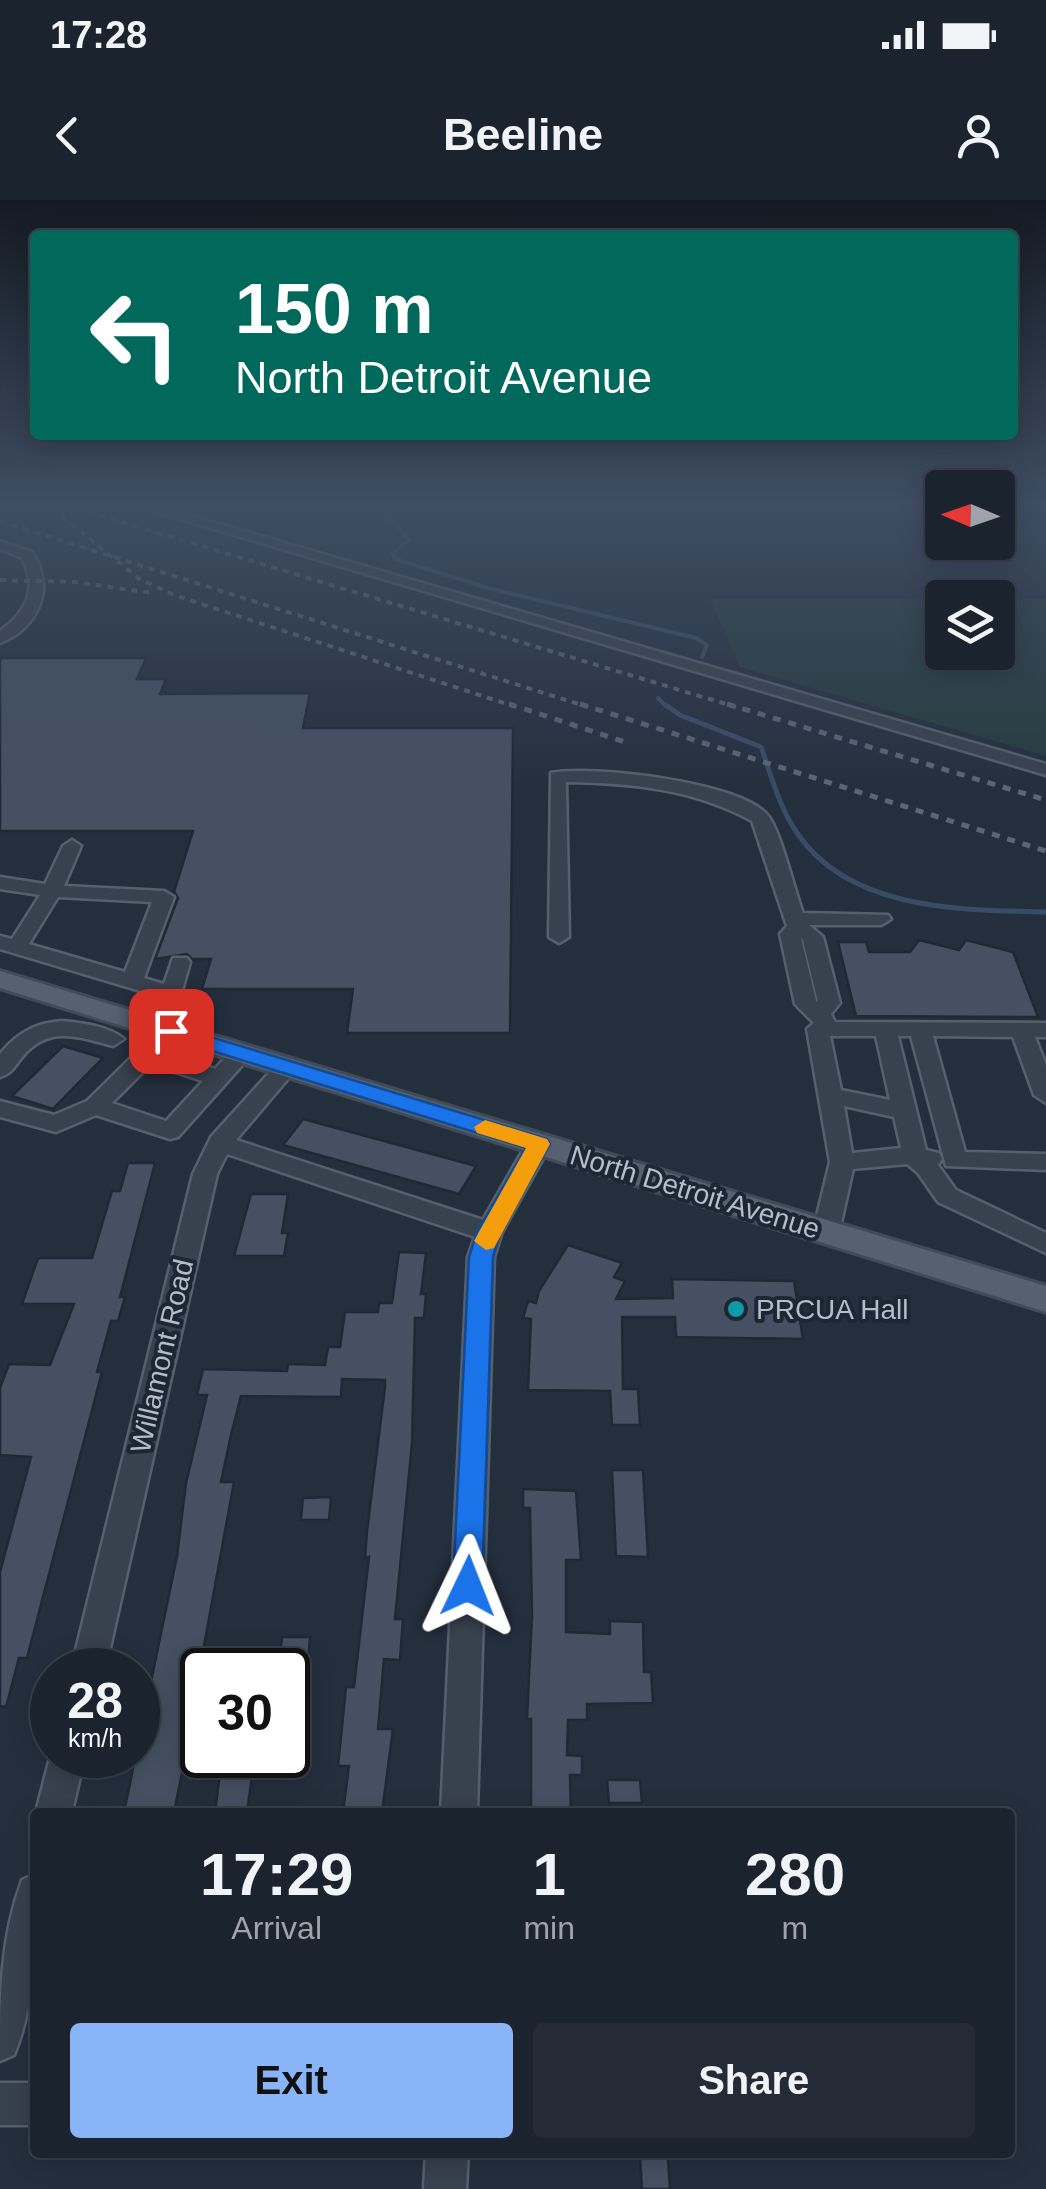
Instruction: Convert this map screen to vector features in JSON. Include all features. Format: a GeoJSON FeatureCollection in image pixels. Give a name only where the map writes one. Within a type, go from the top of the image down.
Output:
{"type":"FeatureCollection","features":[{"type":"Feature","properties":{"kind":"main road","name":"North Detroit Avenue"},"geometry":{"type":"LineString","coordinates":[[2,986],[103,1027],[171,1031],[1046,1299]]}},
{"type":"Feature","properties":{"kind":"street"},"geometry":{"type":"LineString","coordinates":[[0,638],[35,607],[37,601]]}},
{"type":"Feature","properties":{"kind":"street"},"geometry":{"type":"LineString","coordinates":[[467,601],[1046,770]]}},
{"type":"Feature","properties":{"kind":"street"},"geometry":{"type":"LineString","coordinates":[[559,936],[557,777],[624,776],[679,786],[744,808],[760,818],[796,923],[814,937],[829,1003],[818,1029],[842,1162],[826,1232]]}},
{"type":"Feature","properties":{"kind":"street"},"geometry":{"type":"LineString","coordinates":[[72,846],[52,891],[8,944],[172,994],[180,962]]}},
{"type":"Feature","properties":{"kind":"street"},"geometry":{"type":"LineString","coordinates":[[0,883],[52,891],[164,897],[132,981]]}},
{"type":"Feature","properties":{"kind":"street"},"geometry":{"type":"LineString","coordinates":[[796,923],[880,919]]}},
{"type":"Feature","properties":{"kind":"street"},"geometry":{"type":"LineString","coordinates":[[823,1021],[886,1029],[1046,1030]]}},
{"type":"Feature","properties":{"kind":"street"},"geometry":{"type":"LineString","coordinates":[[0,1070],[10,1039],[68,1024],[103,1027]]}},
{"type":"Feature","properties":{"kind":"street"},"geometry":{"type":"LineString","coordinates":[[886,1029],[916,1158],[948,1196],[1046,1244]]}},
{"type":"Feature","properties":{"kind":"street"},"geometry":{"type":"LineString","coordinates":[[920,1030],[955,1160]]}},
{"type":"Feature","properties":{"kind":"street"},"geometry":{"type":"LineString","coordinates":[[1021,1030],[1046,1095]]}},
{"type":"Feature","properties":{"kind":"street"},"geometry":{"type":"LineString","coordinates":[[0,1109],[56,1124],[95,1106],[171,1031]]}},
{"type":"Feature","properties":{"kind":"street"},"geometry":{"type":"LineString","coordinates":[[95,1106],[170,1131],[242,1053]]}},
{"type":"Feature","properties":{"kind":"street"},"geometry":{"type":"LineString","coordinates":[[148,1055],[220,1078]]}},
{"type":"Feature","properties":{"kind":"street","name":"Willamont Road"},"geometry":{"type":"LineString","coordinates":[[93,1648],[205,1174],[220,1143],[287,1067]]}},
{"type":"Feature","properties":{"kind":"street"},"geometry":{"type":"LineString","coordinates":[[830,1096],[904,1111]]}},
{"type":"Feature","properties":{"kind":"street"},"geometry":{"type":"LineString","coordinates":[[200,1099],[244,1114]]}},
{"type":"Feature","properties":{"kind":"street"},"geometry":{"type":"LineString","coordinates":[[220,1143],[489,1232]]}},
{"type":"Feature","properties":{"kind":"street"},"geometry":{"type":"LineString","coordinates":[[459,1808],[479,1282],[489,1232],[539,1144]]}},
{"type":"Feature","properties":{"kind":"street"},"geometry":{"type":"LineString","coordinates":[[842,1162],[916,1158],[1046,1162]]}},
{"type":"Feature","properties":{"kind":"street"},"geometry":{"type":"LineString","coordinates":[[55,1808],[62,1778]]}},
{"type":"Feature","properties":{"kind":"street"},"geometry":{"type":"LineString","coordinates":[[0,2041],[30,1914]]}},
{"type":"Feature","properties":{"kind":"street"},"geometry":{"type":"LineString","coordinates":[[0,2104],[30,2104]]}},
{"type":"Feature","properties":{"kind":"street"},"geometry":{"type":"LineString","coordinates":[[446,2189],[447,2158]]}},
{"type":"Feature","properties":{"kind":"green space"},"geometry":{"type":"Polygon","coordinates":[[[711,601],[925,601],[925,670],[1015,670],[1015,601],[1046,601],[1046,756],[740,667],[711,601]]]}},
{"type":"Feature","properties":{"kind":"building"},"geometry":{"type":"Polygon","coordinates":[[[0,658],[146,658],[137,679],[166,679],[160,694],[310,693],[303,728],[513,728],[510,1033],[347,1033],[353,989],[202,989],[211,959],[192,959],[187,954],[155,959],[178,898],[174,892],[193,831],[0,831],[0,658]]]}},
{"type":"Feature","properties":{"kind":"building"},"geometry":{"type":"Polygon","coordinates":[[[919,940],[959,950],[966,940],[1013,952],[1038,1017],[856,1016],[838,942],[866,942],[869,952],[910,952],[919,940]]]}},
{"type":"Feature","properties":{"kind":"building"},"geometry":{"type":"Polygon","coordinates":[[[63,1046],[103,1058],[53,1109],[12,1096],[63,1046]]]}},
{"type":"Feature","properties":{"kind":"building"},"geometry":{"type":"Polygon","coordinates":[[[303,1119],[476,1166],[459,1194],[283,1145],[303,1119]]]}},
{"type":"Feature","properties":{"kind":"building"},"geometry":{"type":"Polygon","coordinates":[[[128,1163],[155,1163],[120,1297],[125,1297],[118,1321],[111,1321],[97,1372],[102,1372],[27,1658],[19,1658],[6,1707],[0,1706],[0,1572],[31,1457],[0,1455],[0,1388],[9,1364],[50,1365],[74,1304],[22,1304],[38,1258],[92,1258],[112,1191],[120,1191],[128,1163]]]}},
{"type":"Feature","properties":{"kind":"building"},"geometry":{"type":"Polygon","coordinates":[[[251,1194],[288,1194],[282,1233],[288,1233],[284,1256],[234,1256],[251,1194]]]}},
{"type":"Feature","properties":{"kind":"building"},"geometry":{"type":"Polygon","coordinates":[[[568,1245],[622,1263],[614,1277],[625,1281],[616,1299],[673,1298],[672,1279],[794,1281],[803,1339],[676,1337],[675,1317],[622,1317],[623,1389],[638,1389],[640,1425],[612,1425],[610,1391],[528,1390],[531,1319],[523,1318],[528,1301],[536,1303],[539,1291],[568,1245]]]}},
{"type":"Feature","properties":{"kind":"building"},"geometry":{"type":"Polygon","coordinates":[[[399,1252],[426,1253],[421,1294],[426,1294],[424,1318],[415,1318],[412,1443],[395,1619],[403,1619],[400,1660],[384,1659],[378,1729],[393,1729],[383,1808],[344,1808],[349,1766],[338,1766],[346,1687],[354,1687],[385,1380],[342,1379],[341,1397],[241,1396],[221,1482],[234,1482],[204,1648],[180,1648],[181,1778],[175,1808],[125,1808],[131,1778],[160,1778],[158,1648],[177,1556],[186,1483],[207,1395],[197,1395],[203,1369],[287,1371],[288,1364],[325,1365],[328,1347],[340,1347],[345,1312],[378,1312],[379,1303],[392,1303],[399,1252]]]}},
{"type":"Feature","properties":{"kind":"building"},"geometry":{"type":"Polygon","coordinates":[[[612,1470],[643,1470],[648,1557],[616,1556],[612,1470]]]}},
{"type":"Feature","properties":{"kind":"building"},"geometry":{"type":"Polygon","coordinates":[[[523,1489],[576,1491],[581,1560],[566,1560],[566,1632],[610,1634],[610,1621],[643,1622],[644,1672],[651,1672],[653,1703],[587,1704],[587,1720],[568,1720],[567,1755],[582,1756],[582,1775],[570,1775],[571,1808],[531,1808],[531,1719],[527,1719],[532,1615],[530,1508],[523,1508],[523,1489]]]}},
{"type":"Feature","properties":{"kind":"building"},"geometry":{"type":"Polygon","coordinates":[[[331,1497],[329,1520],[301,1520],[303,1498],[331,1497]]]}},
{"type":"Feature","properties":{"kind":"building"},"geometry":{"type":"Polygon","coordinates":[[[282,1637],[310,1637],[309,1648],[281,1648],[282,1637]]]}},
{"type":"Feature","properties":{"kind":"building"},"geometry":{"type":"Polygon","coordinates":[[[219,1778],[252,1778],[248,1808],[216,1808],[219,1778]]]}},
{"type":"Feature","properties":{"kind":"building"},"geometry":{"type":"Polygon","coordinates":[[[607,1780],[640,1780],[642,1803],[609,1803],[607,1780]]]}},
{"type":"Feature","properties":{"kind":"building"},"geometry":{"type":"Polygon","coordinates":[[[668,2158],[670,2189],[642,2189],[640,2159],[668,2158]]]}},
{"type":"Feature","properties":{"kind":"waterway"},"geometry":{"type":"LineString","coordinates":[[541,601],[696,638],[707,645],[702,657]]}},
{"type":"Feature","properties":{"kind":"waterway"},"geometry":{"type":"LineString","coordinates":[[658,698],[664,704]]}},
{"type":"Feature","properties":{"kind":"waterway"},"geometry":{"type":"LineString","coordinates":[[664,704],[680,715],[761,747],[780,801],[797,833],[819,859],[846,878],[877,892],[944,907],[1046,912]]}},
{"type":"Feature","properties":{"kind":"waterway"},"geometry":{"type":"LineString","coordinates":[[664,704],[667,707]]}},
{"type":"Feature","properties":{"kind":"railway"},"geometry":{"type":"LineString","coordinates":[[192,601],[516,707]]}},
{"type":"Feature","properties":{"kind":"railway"},"geometry":{"type":"LineString","coordinates":[[252,601],[588,707]]}},
{"type":"Feature","properties":{"kind":"railway"},"geometry":{"type":"LineString","coordinates":[[384,601],[736,707]]}},
{"type":"Feature","properties":{"kind":"railway"},"geometry":{"type":"LineString","coordinates":[[509,704],[628,743]]}},
{"type":"Feature","properties":{"kind":"railway"},"geometry":{"type":"LineString","coordinates":[[580,704],[1046,851]]}},
{"type":"Feature","properties":{"kind":"railway"},"geometry":{"type":"LineString","coordinates":[[727,704],[1046,800]]}},
{"type":"Feature","properties":{"kind":"slow traffic"},"geometry":{"type":"LineString","coordinates":[[485,1127],[539,1144],[486,1241]]}},
{"type":"Feature","properties":{"kind":"place","name":"PRCUA Hall"},"geometry":{"type":"Point","coordinates":[736,1309]}},
{"type":"Feature","properties":{"kind":"route"},"geometry":{"type":"LineString","coordinates":[[171,1031],[539,1144],[489,1232],[481,1257],[468,1586]]}}]}
